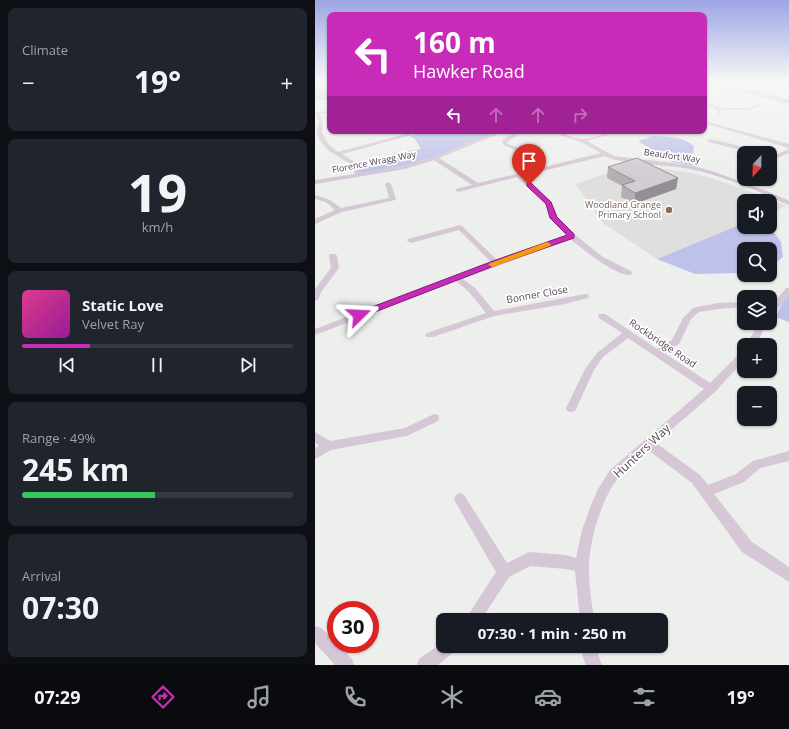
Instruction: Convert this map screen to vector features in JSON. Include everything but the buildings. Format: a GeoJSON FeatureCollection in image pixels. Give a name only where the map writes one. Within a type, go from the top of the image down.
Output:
{"type":"FeatureCollection","features":[{"type":"Feature","properties":{"kind":"street"},"geometry":{"type":"LineString","coordinates":[[316,114],[322,120],[319,132],[322,138],[330,149],[351,161],[358,175]]}},
{"type":"Feature","properties":{"kind":"street"},"geometry":{"type":"LineString","coordinates":[[707,123],[748,133],[789,146]]}},
{"type":"Feature","properties":{"kind":"street"},"geometry":{"type":"LineString","coordinates":[[387,134],[393,139]]}},
{"type":"Feature","properties":{"kind":"street","name":"Florence Wragg Way"},"geometry":{"type":"LineString","coordinates":[[315,182],[405,167],[435,158],[489,134]]}},
{"type":"Feature","properties":{"kind":"street","name":"Beaufort Way"},"geometry":{"type":"LineString","coordinates":[[560,134],[583,142],[605,154],[628,160],[699,169],[788,201]]}},
{"type":"Feature","properties":{"kind":"street"},"geometry":{"type":"LineString","coordinates":[[583,142],[611,134]]}},
{"type":"Feature","properties":{"kind":"street"},"geometry":{"type":"LineString","coordinates":[[339,154],[409,135]]}},
{"type":"Feature","properties":{"kind":"street"},"geometry":{"type":"LineString","coordinates":[[515,135],[504,141],[506,145],[515,148],[539,171]]}},
{"type":"Feature","properties":{"kind":"street"},"geometry":{"type":"LineString","coordinates":[[315,140],[322,138]]}},
{"type":"Feature","properties":{"kind":"street"},"geometry":{"type":"LineString","coordinates":[[710,141],[737,147]]}},
{"type":"Feature","properties":{"kind":"street"},"geometry":{"type":"LineString","coordinates":[[777,156],[789,151]]}},
{"type":"Feature","properties":{"kind":"street"},"geometry":{"type":"LineString","coordinates":[[458,190],[605,154]]}},
{"type":"Feature","properties":{"kind":"street"},"geometry":{"type":"LineString","coordinates":[[435,158],[476,185]]}},
{"type":"Feature","properties":{"kind":"street"},"geometry":{"type":"LineString","coordinates":[[519,176],[549,203],[553,218],[571,236],[600,259],[628,273]]}},
{"type":"Feature","properties":{"kind":"street"},"geometry":{"type":"LineString","coordinates":[[315,222],[340,210],[393,198],[388,184]]}},
{"type":"Feature","properties":{"kind":"street"},"geometry":{"type":"LineString","coordinates":[[315,197],[328,201],[340,210]]}},
{"type":"Feature","properties":{"kind":"street"},"geometry":{"type":"LineString","coordinates":[[411,242],[460,227],[496,263]]}},
{"type":"Feature","properties":{"kind":"street"},"geometry":{"type":"LineString","coordinates":[[316,329],[571,236]]}},
{"type":"Feature","properties":{"kind":"street"},"geometry":{"type":"LineString","coordinates":[[316,294],[335,268],[333,256]]}},
{"type":"Feature","properties":{"kind":"street"},"geometry":{"type":"LineString","coordinates":[[457,278],[472,290],[492,314]]}},
{"type":"Feature","properties":{"kind":"street"},"geometry":{"type":"LineString","coordinates":[[777,304],[789,290]]}},
{"type":"Feature","properties":{"kind":"street","name":"Bonner Close"},"geometry":{"type":"LineString","coordinates":[[430,335],[492,314],[585,296]]}},
{"type":"Feature","properties":{"kind":"street"},"geometry":{"type":"LineString","coordinates":[[657,354],[676,342],[687,318],[696,310],[718,306],[737,305]]}},
{"type":"Feature","properties":{"kind":"street","name":"Rockbridge Road"},"geometry":{"type":"LineString","coordinates":[[602,316],[711,389]]}},
{"type":"Feature","properties":{"kind":"street"},"geometry":{"type":"LineString","coordinates":[[571,408],[590,369],[600,355],[628,333]]}},
{"type":"Feature","properties":{"kind":"street","name":"Hunters Way"},"geometry":{"type":"LineString","coordinates":[[586,613],[582,566],[588,533],[603,493],[614,475],[630,458],[711,389],[737,363]]}},
{"type":"Feature","properties":{"kind":"street"},"geometry":{"type":"LineString","coordinates":[[315,454],[329,446],[407,432],[434,418]]}},
{"type":"Feature","properties":{"kind":"street"},"geometry":{"type":"LineString","coordinates":[[315,436],[329,446]]}},
{"type":"Feature","properties":{"kind":"street"},"geometry":{"type":"LineString","coordinates":[[648,444],[696,479],[747,547],[789,575]]}},
{"type":"Feature","properties":{"kind":"street"},"geometry":{"type":"LineString","coordinates":[[705,492],[739,478],[757,464],[789,456]]}},
{"type":"Feature","properties":{"kind":"street"},"geometry":{"type":"LineString","coordinates":[[460,499],[504,572]]}},
{"type":"Feature","properties":{"kind":"street"},"geometry":{"type":"LineString","coordinates":[[477,613],[504,572],[529,559],[566,562],[582,566]]}},
{"type":"Feature","properties":{"kind":"street"},"geometry":{"type":"LineString","coordinates":[[316,634],[346,665]]}},
{"type":"Feature","properties":{"kind":"street"},"geometry":{"type":"LineString","coordinates":[[425,665],[441,653]]}},
{"type":"Feature","properties":{"kind":"street"},"geometry":{"type":"LineString","coordinates":[[590,653],[594,665]]}},
{"type":"Feature","properties":{"kind":"shaded area"},"geometry":{"type":"Polygon","coordinates":[[[415,134],[494,134],[426,161],[358,175],[356,169],[397,161],[392,154],[421,149],[415,139],[410,136],[415,134]]]}},
{"type":"Feature","properties":{"kind":"shaded area"},"geometry":{"type":"Polygon","coordinates":[[[654,136],[685,140],[694,146],[692,158],[694,165],[672,162],[638,141],[654,136]]]}},
{"type":"Feature","properties":{"kind":"shaded area","name":"Woodland Grange Primary School"},"geometry":{"type":"Polygon","coordinates":[[[635,164],[708,177],[756,194],[737,194],[737,226],[657,259],[603,223],[575,184],[635,164]]]}},
{"type":"Feature","properties":{"kind":"shaded area","name":"Woodland Grange Primary School"},"geometry":{"type":"Polygon","coordinates":[[[777,202],[786,206],[777,210],[777,202]]]}},
{"type":"Feature","properties":{"kind":"shaded area"},"geometry":{"type":"Polygon","coordinates":[[[737,226],[737,234],[775,234],[781,242],[783,257],[777,262],[777,242],[737,242],[737,273],[695,274],[657,259],[737,226]]]}},
{"type":"Feature","properties":{"kind":"shaded area"},"geometry":{"type":"Polygon","coordinates":[[[789,290],[789,322],[777,317],[786,293],[789,290]]]}},
{"type":"Feature","properties":{"kind":"slow traffic"},"geometry":{"type":"LineString","coordinates":[[492,264],[547,244]]}},
{"type":"Feature","properties":{"kind":"place","name":"Woodland Grange Primary School"},"geometry":{"type":"Point","coordinates":[669,210]}},
{"type":"Feature","properties":{"kind":"route"},"geometry":{"type":"LineString","coordinates":[[359,315],[571,236],[553,218],[549,203],[529,185]]}}]}
